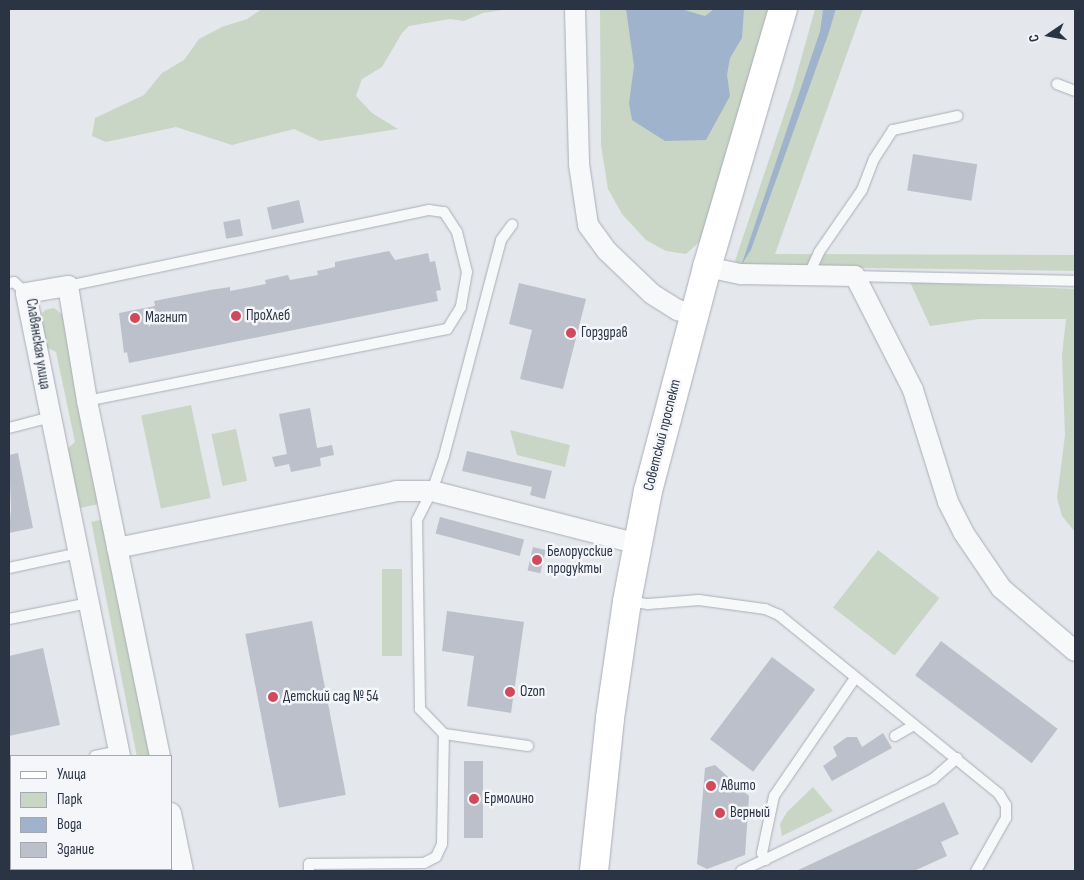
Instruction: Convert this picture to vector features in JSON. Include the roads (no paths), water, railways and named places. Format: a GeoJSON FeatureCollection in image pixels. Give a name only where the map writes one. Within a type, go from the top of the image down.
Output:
{"type":"FeatureCollection","features":[{"type":"Feature","properties":{"kind":"main road","name":"Советский проспект"},"geometry":{"type":"LineString","coordinates":[[594,871],[610,718],[627,601],[638,544],[694,314],[783,9]]}},
{"type":"Feature","properties":{"kind":"street"},"geometry":{"type":"LineString","coordinates":[[575,9],[579,164],[588,225],[607,251],[652,294],[694,314]]}},
{"type":"Feature","properties":{"kind":"street"},"geometry":{"type":"LineString","coordinates":[[707,267],[740,274],[855,276],[913,390],[948,502],[962,532],[1001,588],[1075,651]]}},
{"type":"Feature","properties":{"kind":"street"},"geometry":{"type":"LineString","coordinates":[[68,286],[87,401],[160,755]]}},
{"type":"Feature","properties":{"kind":"street","name":"Славянская улица"},"geometry":{"type":"LineString","coordinates":[[68,286],[26,293],[119,754]]}},
{"type":"Feature","properties":{"kind":"street"},"geometry":{"type":"LineString","coordinates":[[117,548],[396,491],[432,491],[638,544]]}},
{"type":"Feature","properties":{"kind":"street"},"geometry":{"type":"LineString","coordinates":[[172,818],[183,871]]}},
{"type":"Feature","properties":{"kind":"lane"},"geometry":{"type":"LineString","coordinates":[[1057,84],[1075,91]]}},
{"type":"Feature","properties":{"kind":"lane"},"geometry":{"type":"LineString","coordinates":[[808,276],[819,252],[862,190],[874,159],[893,130],[958,116]]}},
{"type":"Feature","properties":{"kind":"lane"},"geometry":{"type":"LineString","coordinates":[[68,286],[429,210],[444,212],[457,232],[466,272],[461,308],[447,329],[87,401]]}},
{"type":"Feature","properties":{"kind":"lane"},"geometry":{"type":"LineString","coordinates":[[512,225],[501,240],[432,491],[417,520],[415,539],[420,709],[444,734],[528,746]]}},
{"type":"Feature","properties":{"kind":"lane"},"geometry":{"type":"LineString","coordinates":[[855,276],[1075,282]]}},
{"type":"Feature","properties":{"kind":"lane"},"geometry":{"type":"LineString","coordinates":[[9,282],[14,282],[26,293]]}},
{"type":"Feature","properties":{"kind":"lane"},"geometry":{"type":"LineString","coordinates":[[9,428],[50,417]]}},
{"type":"Feature","properties":{"kind":"lane"},"geometry":{"type":"LineString","coordinates":[[9,568],[79,553]]}},
{"type":"Feature","properties":{"kind":"lane"},"geometry":{"type":"LineString","coordinates":[[627,601],[648,604],[699,600],[765,608],[779,615],[999,794],[1006,805],[1002,828],[976,871]]}},
{"type":"Feature","properties":{"kind":"lane"},"geometry":{"type":"LineString","coordinates":[[9,620],[89,603]]}},
{"type":"Feature","properties":{"kind":"lane"},"geometry":{"type":"LineString","coordinates":[[766,860],[762,853],[774,796],[855,678]]}},
{"type":"Feature","properties":{"kind":"lane"},"geometry":{"type":"LineString","coordinates":[[895,736],[914,725]]}},
{"type":"Feature","properties":{"kind":"lane"},"geometry":{"type":"LineString","coordinates":[[309,871],[309,864],[424,863],[436,857],[442,844],[444,734]]}},
{"type":"Feature","properties":{"kind":"lane"},"geometry":{"type":"LineString","coordinates":[[106,755],[119,754]]}},
{"type":"Feature","properties":{"kind":"lane"},"geometry":{"type":"LineString","coordinates":[[741,871],[933,779],[957,758]]}},
{"type":"Feature","properties":{"kind":"water"},"geometry":{"type":"Polygon","coordinates":[[[626,9],[681,9],[705,16],[714,9],[744,9],[742,38],[730,58],[727,75],[730,96],[706,140],[665,141],[632,120],[629,103],[634,66],[626,9]]]}},
{"type":"Feature","properties":{"kind":"water"},"geometry":{"type":"Polygon","coordinates":[[[823,9],[836,9],[751,250],[741,266],[820,31],[823,9]]]}},
{"type":"Feature","properties":{"kind":"place","name":"ПроХлеб"},"geometry":{"type":"Point","coordinates":[236,316]}},
{"type":"Feature","properties":{"kind":"place","name":"Магнит"},"geometry":{"type":"Point","coordinates":[135,318]}},
{"type":"Feature","properties":{"kind":"place","name":"Горздрав"},"geometry":{"type":"Point","coordinates":[571,333]}},
{"type":"Feature","properties":{"kind":"place","name":"Белорусские продукты"},"geometry":{"type":"Point","coordinates":[537,560]}},
{"type":"Feature","properties":{"kind":"place","name":"Ozon"},"geometry":{"type":"Point","coordinates":[510,692]}},
{"type":"Feature","properties":{"kind":"place","name":"Детский сад № 54"},"geometry":{"type":"Point","coordinates":[273,697]}},
{"type":"Feature","properties":{"kind":"place","name":"Авито"},"geometry":{"type":"Point","coordinates":[711,786]}},
{"type":"Feature","properties":{"kind":"place","name":"Ермолино"},"geometry":{"type":"Point","coordinates":[474,799]}},
{"type":"Feature","properties":{"kind":"place","name":"Верный"},"geometry":{"type":"Point","coordinates":[720,813]}}]}
